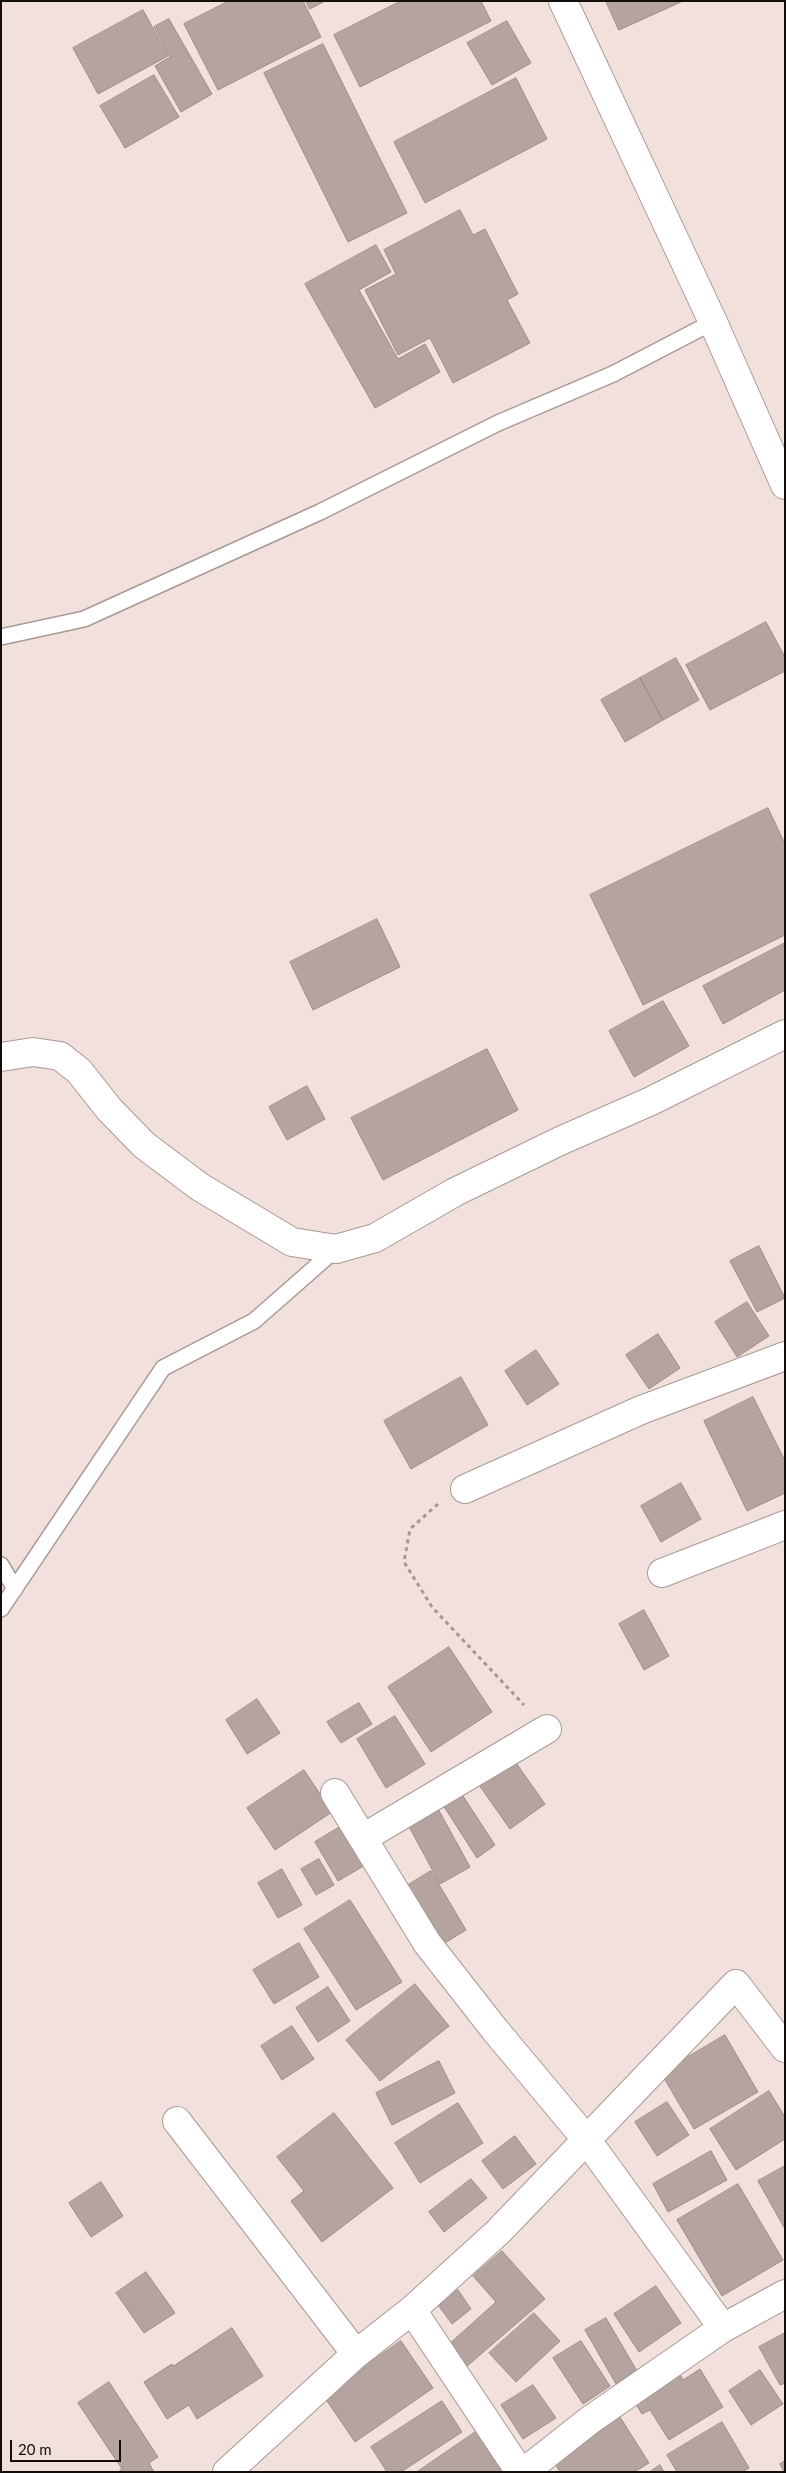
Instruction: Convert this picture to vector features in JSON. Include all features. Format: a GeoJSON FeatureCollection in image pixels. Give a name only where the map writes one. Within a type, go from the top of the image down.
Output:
{"type":"FeatureCollection","features":[{"type":"Feature","properties":{"kind":"street"},"geometry":{"type":"LineString","coordinates":[[563,1],[713,322],[785,485]]}},
{"type":"Feature","properties":{"kind":"street"},"geometry":{"type":"LineString","coordinates":[[1,1057],[33,1052],[60,1056],[79,1071],[109,1109],[144,1145],[200,1188],[292,1242],[336,1249],[376,1238],[456,1192],[560,1141],[651,1101],[785,1034]]}},
{"type":"Feature","properties":{"kind":"street"},"geometry":{"type":"LineString","coordinates":[[464,1489],[641,1410],[785,1356]]}},
{"type":"Feature","properties":{"kind":"street"},"geometry":{"type":"LineString","coordinates":[[662,1573],[785,1526]]}},
{"type":"Feature","properties":{"kind":"street"},"geometry":{"type":"LineString","coordinates":[[363,1838],[548,1729]]}},
{"type":"Feature","properties":{"kind":"street"},"geometry":{"type":"LineString","coordinates":[[334,1793],[427,1943],[495,2030],[586,2139],[723,2328]]}},
{"type":"Feature","properties":{"kind":"street"},"geometry":{"type":"LineString","coordinates":[[227,2472],[356,2354],[412,2310],[498,2232],[736,1984],[785,2048]]}},
{"type":"Feature","properties":{"kind":"street"},"geometry":{"type":"LineString","coordinates":[[178,2121],[356,2354]]}},
{"type":"Feature","properties":{"kind":"street"},"geometry":{"type":"LineString","coordinates":[[412,2310],[522,2472],[590,2420],[723,2328],[785,2294]]}},
{"type":"Feature","properties":{"kind":"lane"},"geometry":{"type":"LineString","coordinates":[[1,637],[84,619],[320,512],[498,424],[613,374],[713,322]]}},
{"type":"Feature","properties":{"kind":"lane"},"geometry":{"type":"LineString","coordinates":[[1,1609],[163,1368],[254,1321],[336,1249]]}},
{"type":"Feature","properties":{"kind":"lane"},"geometry":{"type":"LineString","coordinates":[[1,1566],[15,1589]]}},
{"type":"Feature","properties":{"kind":"path"},"geometry":{"type":"LineString","coordinates":[[464,1489],[429,1510],[410,1529],[404,1562],[432,1607],[548,1729]]}},
{"type":"Feature","properties":{"kind":"building"},"geometry":{"type":"Polygon","coordinates":[[[229,1],[303,1],[321,37],[218,90],[184,24],[229,1]]]}},
{"type":"Feature","properties":{"kind":"building"},"geometry":{"type":"Polygon","coordinates":[[[306,1],[325,1],[310,9],[306,1]]]}},
{"type":"Feature","properties":{"kind":"building"},"geometry":{"type":"Polygon","coordinates":[[[401,1],[481,1],[491,21],[360,87],[334,35],[401,1]]]}},
{"type":"Feature","properties":{"kind":"building"},"geometry":{"type":"Polygon","coordinates":[[[606,1],[683,1],[619,30],[606,1]]]}},
{"type":"Feature","properties":{"kind":"building"},"geometry":{"type":"Polygon","coordinates":[[[143,10],[168,56],[98,94],[73,48],[143,10]]]}},
{"type":"Feature","properties":{"kind":"building"},"geometry":{"type":"Polygon","coordinates":[[[169,19],[212,94],[181,112],[155,66],[170,57],[154,27],[169,19]]]}},
{"type":"Feature","properties":{"kind":"building"},"geometry":{"type":"Polygon","coordinates":[[[507,21],[531,63],[492,85],[467,43],[507,21]]]}},
{"type":"Feature","properties":{"kind":"building"},"geometry":{"type":"Polygon","coordinates":[[[323,44],[407,213],[348,242],[264,73],[323,44]]]}},
{"type":"Feature","properties":{"kind":"building"},"geometry":{"type":"Polygon","coordinates":[[[154,75],[179,117],[125,148],[100,106],[154,75]]]}},
{"type":"Feature","properties":{"kind":"building"},"geometry":{"type":"Polygon","coordinates":[[[516,78],[547,139],[425,203],[394,142],[516,78]]]}},
{"type":"Feature","properties":{"kind":"building"},"geometry":{"type":"Polygon","coordinates":[[[460,210],[473,235],[485,229],[518,294],[507,300],[530,343],[453,383],[430,338],[398,355],[365,290],[396,274],[384,250],[460,210]]]}},
{"type":"Feature","properties":{"kind":"building"},"geometry":{"type":"Polygon","coordinates":[[[376,245],[391,272],[359,290],[398,359],[425,344],[440,372],[375,408],[305,284],[376,245]]]}},
{"type":"Feature","properties":{"kind":"building"},"geometry":{"type":"Polygon","coordinates":[[[766,622],[785,657],[785,671],[710,710],[686,665],[766,622]]]}},
{"type":"Feature","properties":{"kind":"building"},"geometry":{"type":"Polygon","coordinates":[[[676,658],[699,700],[663,720],[640,678],[676,658]]]}},
{"type":"Feature","properties":{"kind":"building"},"geometry":{"type":"Polygon","coordinates":[[[640,678],[663,720],[625,742],[601,700],[640,678]]]}},
{"type":"Feature","properties":{"kind":"building"},"geometry":{"type":"Polygon","coordinates":[[[768,808],[785,844],[785,935],[643,1005],[590,895],[768,808]]]}},
{"type":"Feature","properties":{"kind":"building"},"geometry":{"type":"Polygon","coordinates":[[[377,919],[400,967],[313,1010],[290,962],[377,919]]]}},
{"type":"Feature","properties":{"kind":"building"},"geometry":{"type":"Polygon","coordinates":[[[785,943],[785,990],[723,1024],[703,986],[785,943]]]}},
{"type":"Feature","properties":{"kind":"building"},"geometry":{"type":"Polygon","coordinates":[[[663,1001],[689,1046],[634,1077],[609,1031],[663,1001]]]}},
{"type":"Feature","properties":{"kind":"building"},"geometry":{"type":"Polygon","coordinates":[[[487,1049],[518,1110],[383,1180],[351,1118],[487,1049]]]}},
{"type":"Feature","properties":{"kind":"building"},"geometry":{"type":"Polygon","coordinates":[[[307,1086],[325,1119],[287,1140],[269,1107],[307,1086]]]}},
{"type":"Feature","properties":{"kind":"building"},"geometry":{"type":"Polygon","coordinates":[[[759,1246],[785,1298],[757,1312],[730,1261],[759,1246]]]}},
{"type":"Feature","properties":{"kind":"building"},"geometry":{"type":"Polygon","coordinates":[[[747,1302],[769,1336],[737,1357],[715,1322],[747,1302]]]}},
{"type":"Feature","properties":{"kind":"building"},"geometry":{"type":"Polygon","coordinates":[[[658,1334],[680,1368],[649,1389],[626,1355],[658,1334]]]}},
{"type":"Feature","properties":{"kind":"building"},"geometry":{"type":"Polygon","coordinates":[[[536,1350],[559,1384],[527,1405],[505,1371],[536,1350]]]}},
{"type":"Feature","properties":{"kind":"building"},"geometry":{"type":"Polygon","coordinates":[[[461,1377],[488,1425],[411,1469],[384,1421],[461,1377]]]}},
{"type":"Feature","properties":{"kind":"building"},"geometry":{"type":"Polygon","coordinates":[[[753,1397],[785,1461],[785,1493],[747,1511],[704,1421],[753,1397]]]}},
{"type":"Feature","properties":{"kind":"building"},"geometry":{"type":"Polygon","coordinates":[[[681,1483],[701,1519],[661,1542],[641,1506],[681,1483]]]}},
{"type":"Feature","properties":{"kind":"building"},"geometry":{"type":"Polygon","coordinates":[[[644,1610],[669,1656],[644,1670],[619,1624],[644,1610]]]}},
{"type":"Feature","properties":{"kind":"building"},"geometry":{"type":"Polygon","coordinates":[[[449,1647],[492,1712],[431,1752],[388,1687],[449,1647]]]}},
{"type":"Feature","properties":{"kind":"building"},"geometry":{"type":"Polygon","coordinates":[[[257,1699],[280,1733],[247,1754],[226,1720],[257,1699]]]}},
{"type":"Feature","properties":{"kind":"building"},"geometry":{"type":"Polygon","coordinates":[[[359,1703],[372,1724],[341,1743],[327,1722],[359,1703]]]}},
{"type":"Feature","properties":{"kind":"building"},"geometry":{"type":"Polygon","coordinates":[[[395,1716],[425,1764],[386,1788],[357,1739],[395,1716]]]}},
{"type":"Feature","properties":{"kind":"building"},"geometry":{"type":"Polygon","coordinates":[[[514,1760],[545,1804],[510,1829],[479,1785],[514,1760]]]}},
{"type":"Feature","properties":{"kind":"building"},"geometry":{"type":"Polygon","coordinates":[[[304,1770],[332,1812],[275,1850],[247,1808],[304,1770]]]}},
{"type":"Feature","properties":{"kind":"building"},"geometry":{"type":"Polygon","coordinates":[[[461,1793],[495,1845],[477,1858],[443,1805],[461,1793]]]}},
{"type":"Feature","properties":{"kind":"building"},"geometry":{"type":"Polygon","coordinates":[[[437,1807],[470,1867],[440,1884],[407,1823],[437,1807]]]}},
{"type":"Feature","properties":{"kind":"building"},"geometry":{"type":"Polygon","coordinates":[[[343,1825],[367,1864],[338,1881],[315,1842],[343,1825]]]}},
{"type":"Feature","properties":{"kind":"building"},"geometry":{"type":"Polygon","coordinates":[[[319,1859],[334,1885],[316,1895],[301,1869],[319,1859]]]}},
{"type":"Feature","properties":{"kind":"building"},"geometry":{"type":"Polygon","coordinates":[[[282,1869],[302,1905],[278,1918],[258,1883],[282,1869]]]}},
{"type":"Feature","properties":{"kind":"building"},"geometry":{"type":"Polygon","coordinates":[[[431,1871],[466,1930],[435,1949],[400,1890],[431,1871]]]}},
{"type":"Feature","properties":{"kind":"building"},"geometry":{"type":"Polygon","coordinates":[[[350,1900],[402,1982],[356,2010],[304,1929],[350,1900]]]}},
{"type":"Feature","properties":{"kind":"building"},"geometry":{"type":"Polygon","coordinates":[[[299,1943],[319,1977],[274,2004],[253,1970],[299,1943]]]}},
{"type":"Feature","properties":{"kind":"building"},"geometry":{"type":"Polygon","coordinates":[[[415,1984],[449,2026],[380,2081],[346,2040],[415,1984]]]}},
{"type":"Feature","properties":{"kind":"building"},"geometry":{"type":"Polygon","coordinates":[[[328,1987],[350,2021],[318,2042],[296,2008],[328,1987]]]}},
{"type":"Feature","properties":{"kind":"building"},"geometry":{"type":"Polygon","coordinates":[[[292,2026],[314,2059],[282,2080],[261,2046],[292,2026]]]}},
{"type":"Feature","properties":{"kind":"building"},"geometry":{"type":"Polygon","coordinates":[[[725,2035],[758,2092],[694,2129],[661,2073],[725,2035]]]}},
{"type":"Feature","properties":{"kind":"building"},"geometry":{"type":"Polygon","coordinates":[[[439,2061],[455,2093],[392,2125],[376,2093],[439,2061]]]}},
{"type":"Feature","properties":{"kind":"building"},"geometry":{"type":"Polygon","coordinates":[[[769,2091],[785,2117],[785,2139],[736,2170],[710,2129],[769,2091]]]}},
{"type":"Feature","properties":{"kind":"building"},"geometry":{"type":"Polygon","coordinates":[[[667,2102],[689,2135],[657,2156],[635,2122],[667,2102]]]}},
{"type":"Feature","properties":{"kind":"building"},"geometry":{"type":"Polygon","coordinates":[[[458,2103],[483,2143],[420,2183],[395,2143],[458,2103]]]}},
{"type":"Feature","properties":{"kind":"building"},"geometry":{"type":"Polygon","coordinates":[[[334,2113],[393,2188],[322,2242],[291,2201],[304,2191],[277,2157],[334,2113]]]}},
{"type":"Feature","properties":{"kind":"building"},"geometry":{"type":"Polygon","coordinates":[[[515,2136],[536,2164],[503,2189],[482,2161],[515,2136]]]}},
{"type":"Feature","properties":{"kind":"building"},"geometry":{"type":"Polygon","coordinates":[[[711,2151],[727,2180],[668,2212],[653,2184],[711,2151]]]}},
{"type":"Feature","properties":{"kind":"building"},"geometry":{"type":"Polygon","coordinates":[[[785,2166],[785,2229],[758,2181],[785,2166]]]}},
{"type":"Feature","properties":{"kind":"building"},"geometry":{"type":"Polygon","coordinates":[[[471,2179],[487,2198],[444,2232],[429,2212],[471,2179]]]}},
{"type":"Feature","properties":{"kind":"building"},"geometry":{"type":"Polygon","coordinates":[[[101,2182],[123,2216],[91,2237],[69,2203],[101,2182]]]}},
{"type":"Feature","properties":{"kind":"building"},"geometry":{"type":"Polygon","coordinates":[[[738,2184],[783,2260],[722,2296],[677,2220],[738,2184]]]}},
{"type":"Feature","properties":{"kind":"building"},"geometry":{"type":"Polygon","coordinates":[[[502,2251],[545,2299],[466,2367],[447,2346],[496,2302],[473,2276],[502,2251]]]}},
{"type":"Feature","properties":{"kind":"building"},"geometry":{"type":"Polygon","coordinates":[[[146,2272],[175,2313],[144,2333],[116,2293],[146,2272]]]}},
{"type":"Feature","properties":{"kind":"building"},"geometry":{"type":"Polygon","coordinates":[[[656,2286],[681,2323],[639,2352],[614,2314],[656,2286]]]}},
{"type":"Feature","properties":{"kind":"building"},"geometry":{"type":"Polygon","coordinates":[[[458,2290],[471,2309],[452,2324],[438,2305],[458,2290]]]}},
{"type":"Feature","properties":{"kind":"building"},"geometry":{"type":"Polygon","coordinates":[[[534,2313],[560,2341],[516,2382],[489,2353],[534,2313]]]}},
{"type":"Feature","properties":{"kind":"building"},"geometry":{"type":"Polygon","coordinates":[[[606,2318],[637,2371],[616,2384],[585,2330],[606,2318]]]}},
{"type":"Feature","properties":{"kind":"building"},"geometry":{"type":"Polygon","coordinates":[[[232,2328],[263,2376],[197,2419],[189,2405],[167,2419],[144,2382],[172,2364],[173,2366],[232,2328]]]}},
{"type":"Feature","properties":{"kind":"building"},"geometry":{"type":"Polygon","coordinates":[[[785,2333],[785,2383],[780,2385],[759,2347],[785,2333]]]}},
{"type":"Feature","properties":{"kind":"building"},"geometry":{"type":"Polygon","coordinates":[[[401,2341],[433,2388],[355,2442],[323,2395],[401,2341]]]}},
{"type":"Feature","properties":{"kind":"building"},"geometry":{"type":"Polygon","coordinates":[[[581,2341],[610,2386],[583,2404],[553,2358],[581,2341]]]}},
{"type":"Feature","properties":{"kind":"building"},"geometry":{"type":"Polygon","coordinates":[[[675,2366],[683,2380],[700,2369],[723,2407],[669,2440],[650,2410],[642,2414],[630,2395],[675,2366]]]}},
{"type":"Feature","properties":{"kind":"building"},"geometry":{"type":"Polygon","coordinates":[[[760,2370],[783,2404],[751,2425],[729,2391],[760,2370]]]}},
{"type":"Feature","properties":{"kind":"building"},"geometry":{"type":"Polygon","coordinates":[[[109,2382],[158,2457],[149,2463],[154,2472],[118,2472],[122,2469],[78,2403],[109,2382]]]}},
{"type":"Feature","properties":{"kind":"building"},"geometry":{"type":"Polygon","coordinates":[[[533,2385],[556,2418],[523,2439],[501,2405],[533,2385]]]}},
{"type":"Feature","properties":{"kind":"building"},"geometry":{"type":"Polygon","coordinates":[[[442,2401],[462,2432],[401,2472],[387,2472],[371,2447],[442,2401]]]}},
{"type":"Feature","properties":{"kind":"building"},"geometry":{"type":"Polygon","coordinates":[[[620,2417],[649,2463],[634,2472],[560,2472],[552,2459],[620,2417]]]}},
{"type":"Feature","properties":{"kind":"building"},"geometry":{"type":"Polygon","coordinates":[[[722,2422],[749,2468],[742,2472],[677,2472],[667,2455],[722,2422]]]}},
{"type":"Feature","properties":{"kind":"building"},"geometry":{"type":"Polygon","coordinates":[[[477,2431],[503,2469],[499,2472],[417,2472],[477,2431]]]}},
{"type":"Feature","properties":{"kind":"building"},"geometry":{"type":"Polygon","coordinates":[[[785,2461],[785,2472],[784,2472],[780,2464],[785,2461]]]}},
{"type":"Feature","properties":{"kind":"building"},"geometry":{"type":"Polygon","coordinates":[[[660,2465],[664,2472],[650,2472],[660,2465]]]}}]}
